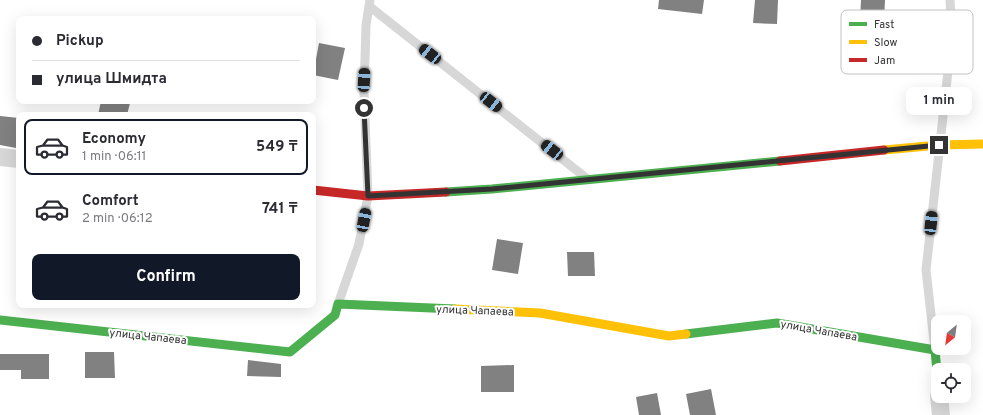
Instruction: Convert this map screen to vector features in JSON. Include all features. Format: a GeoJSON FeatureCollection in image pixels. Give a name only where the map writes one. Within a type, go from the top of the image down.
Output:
{"type":"FeatureCollection","features":[{"type":"Feature","properties":{"kind":"street"},"geometry":{"type":"LineString","coordinates":[[316,190],[368,196],[492,189],[939,145],[983,144]]}},
{"type":"Feature","properties":{"kind":"street"},"geometry":{"type":"LineString","coordinates":[[0,157],[16,159]]}},
{"type":"Feature","properties":{"kind":"street","name":"улица Чапаева"},"geometry":{"type":"LineString","coordinates":[[0,320],[290,352],[335,315],[338,304],[540,313],[669,336],[777,323],[931,349]]}},
{"type":"Feature","properties":{"kind":"street"},"geometry":{"type":"LineString","coordinates":[[940,403],[941,415]]}},
{"type":"Feature","properties":{"kind":"lane"},"geometry":{"type":"LineString","coordinates":[[950,0],[951,10]]}},
{"type":"Feature","properties":{"kind":"lane"},"geometry":{"type":"LineString","coordinates":[[369,3],[588,180]]}},
{"type":"Feature","properties":{"kind":"lane"},"geometry":{"type":"LineString","coordinates":[[338,304],[359,244],[368,196],[364,93],[366,25],[369,3]]}},
{"type":"Feature","properties":{"kind":"lane"},"geometry":{"type":"LineString","coordinates":[[931,315],[926,270],[947,74]]}},
{"type":"Feature","properties":{"kind":"building"},"geometry":{"type":"Polygon","coordinates":[[[659,0],[704,0],[702,14],[658,9],[659,0]]]}},
{"type":"Feature","properties":{"kind":"building"},"geometry":{"type":"Polygon","coordinates":[[[755,0],[778,0],[777,24],[753,23],[755,0]]]}},
{"type":"Feature","properties":{"kind":"building"},"geometry":{"type":"Polygon","coordinates":[[[861,0],[885,0],[885,10],[860,10],[861,0]]]}},
{"type":"Feature","properties":{"kind":"building"},"geometry":{"type":"Polygon","coordinates":[[[319,43],[345,48],[338,80],[316,76],[316,59],[319,43]]]}},
{"type":"Feature","properties":{"kind":"building"},"geometry":{"type":"Polygon","coordinates":[[[100,104],[130,104],[128,112],[99,112],[100,104]]]}},
{"type":"Feature","properties":{"kind":"building"},"geometry":{"type":"Polygon","coordinates":[[[0,116],[16,118],[16,148],[0,145],[0,116]]]}},
{"type":"Feature","properties":{"kind":"building"},"geometry":{"type":"Polygon","coordinates":[[[497,239],[523,243],[518,274],[492,270],[497,239]]]}},
{"type":"Feature","properties":{"kind":"building"},"geometry":{"type":"Polygon","coordinates":[[[567,252],[594,252],[595,276],[568,276],[567,252]]]}},
{"type":"Feature","properties":{"kind":"building"},"geometry":{"type":"Polygon","coordinates":[[[85,352],[114,352],[115,378],[85,378],[85,352]]]}},
{"type":"Feature","properties":{"kind":"building"},"geometry":{"type":"Polygon","coordinates":[[[0,354],[49,354],[49,379],[21,379],[21,370],[0,370],[0,354]]]}},
{"type":"Feature","properties":{"kind":"building"},"geometry":{"type":"Polygon","coordinates":[[[248,360],[281,364],[281,377],[247,376],[248,360]]]}},
{"type":"Feature","properties":{"kind":"building"},"geometry":{"type":"Polygon","coordinates":[[[514,365],[514,392],[481,392],[481,366],[514,365]]]}},
{"type":"Feature","properties":{"kind":"building"},"geometry":{"type":"Polygon","coordinates":[[[711,389],[716,415],[690,415],[686,394],[711,389]]]}},
{"type":"Feature","properties":{"kind":"building"},"geometry":{"type":"Polygon","coordinates":[[[657,393],[661,415],[639,415],[636,397],[657,393]]]}},
{"type":"Feature","properties":{"kind":"traffic: fast"},"geometry":{"type":"LineString","coordinates":[[446,192],[492,189],[780,161]]}},
{"type":"Feature","properties":{"kind":"traffic: fast"},"geometry":{"type":"LineString","coordinates":[[0,320],[290,352],[335,315],[338,304],[455,309]]}},
{"type":"Feature","properties":{"kind":"traffic: fast"},"geometry":{"type":"LineString","coordinates":[[686,334],[777,323],[935,350],[936,363]]}},
{"type":"Feature","properties":{"kind":"traffic: slow"},"geometry":{"type":"LineString","coordinates":[[884,150],[939,145],[983,144]]}},
{"type":"Feature","properties":{"kind":"traffic: slow"},"geometry":{"type":"LineString","coordinates":[[455,309],[540,313],[669,336],[686,334]]}},
{"type":"Feature","properties":{"kind":"traffic: jam"},"geometry":{"type":"LineString","coordinates":[[780,161],[884,150]]}},
{"type":"Feature","properties":{"kind":"traffic: jam"},"geometry":{"type":"LineString","coordinates":[[316,190],[368,196],[446,192]]}},
{"type":"Feature","properties":{"kind":"route"},"geometry":{"type":"LineString","coordinates":[[364,108],[368,196],[492,189],[939,145]]}}]}
